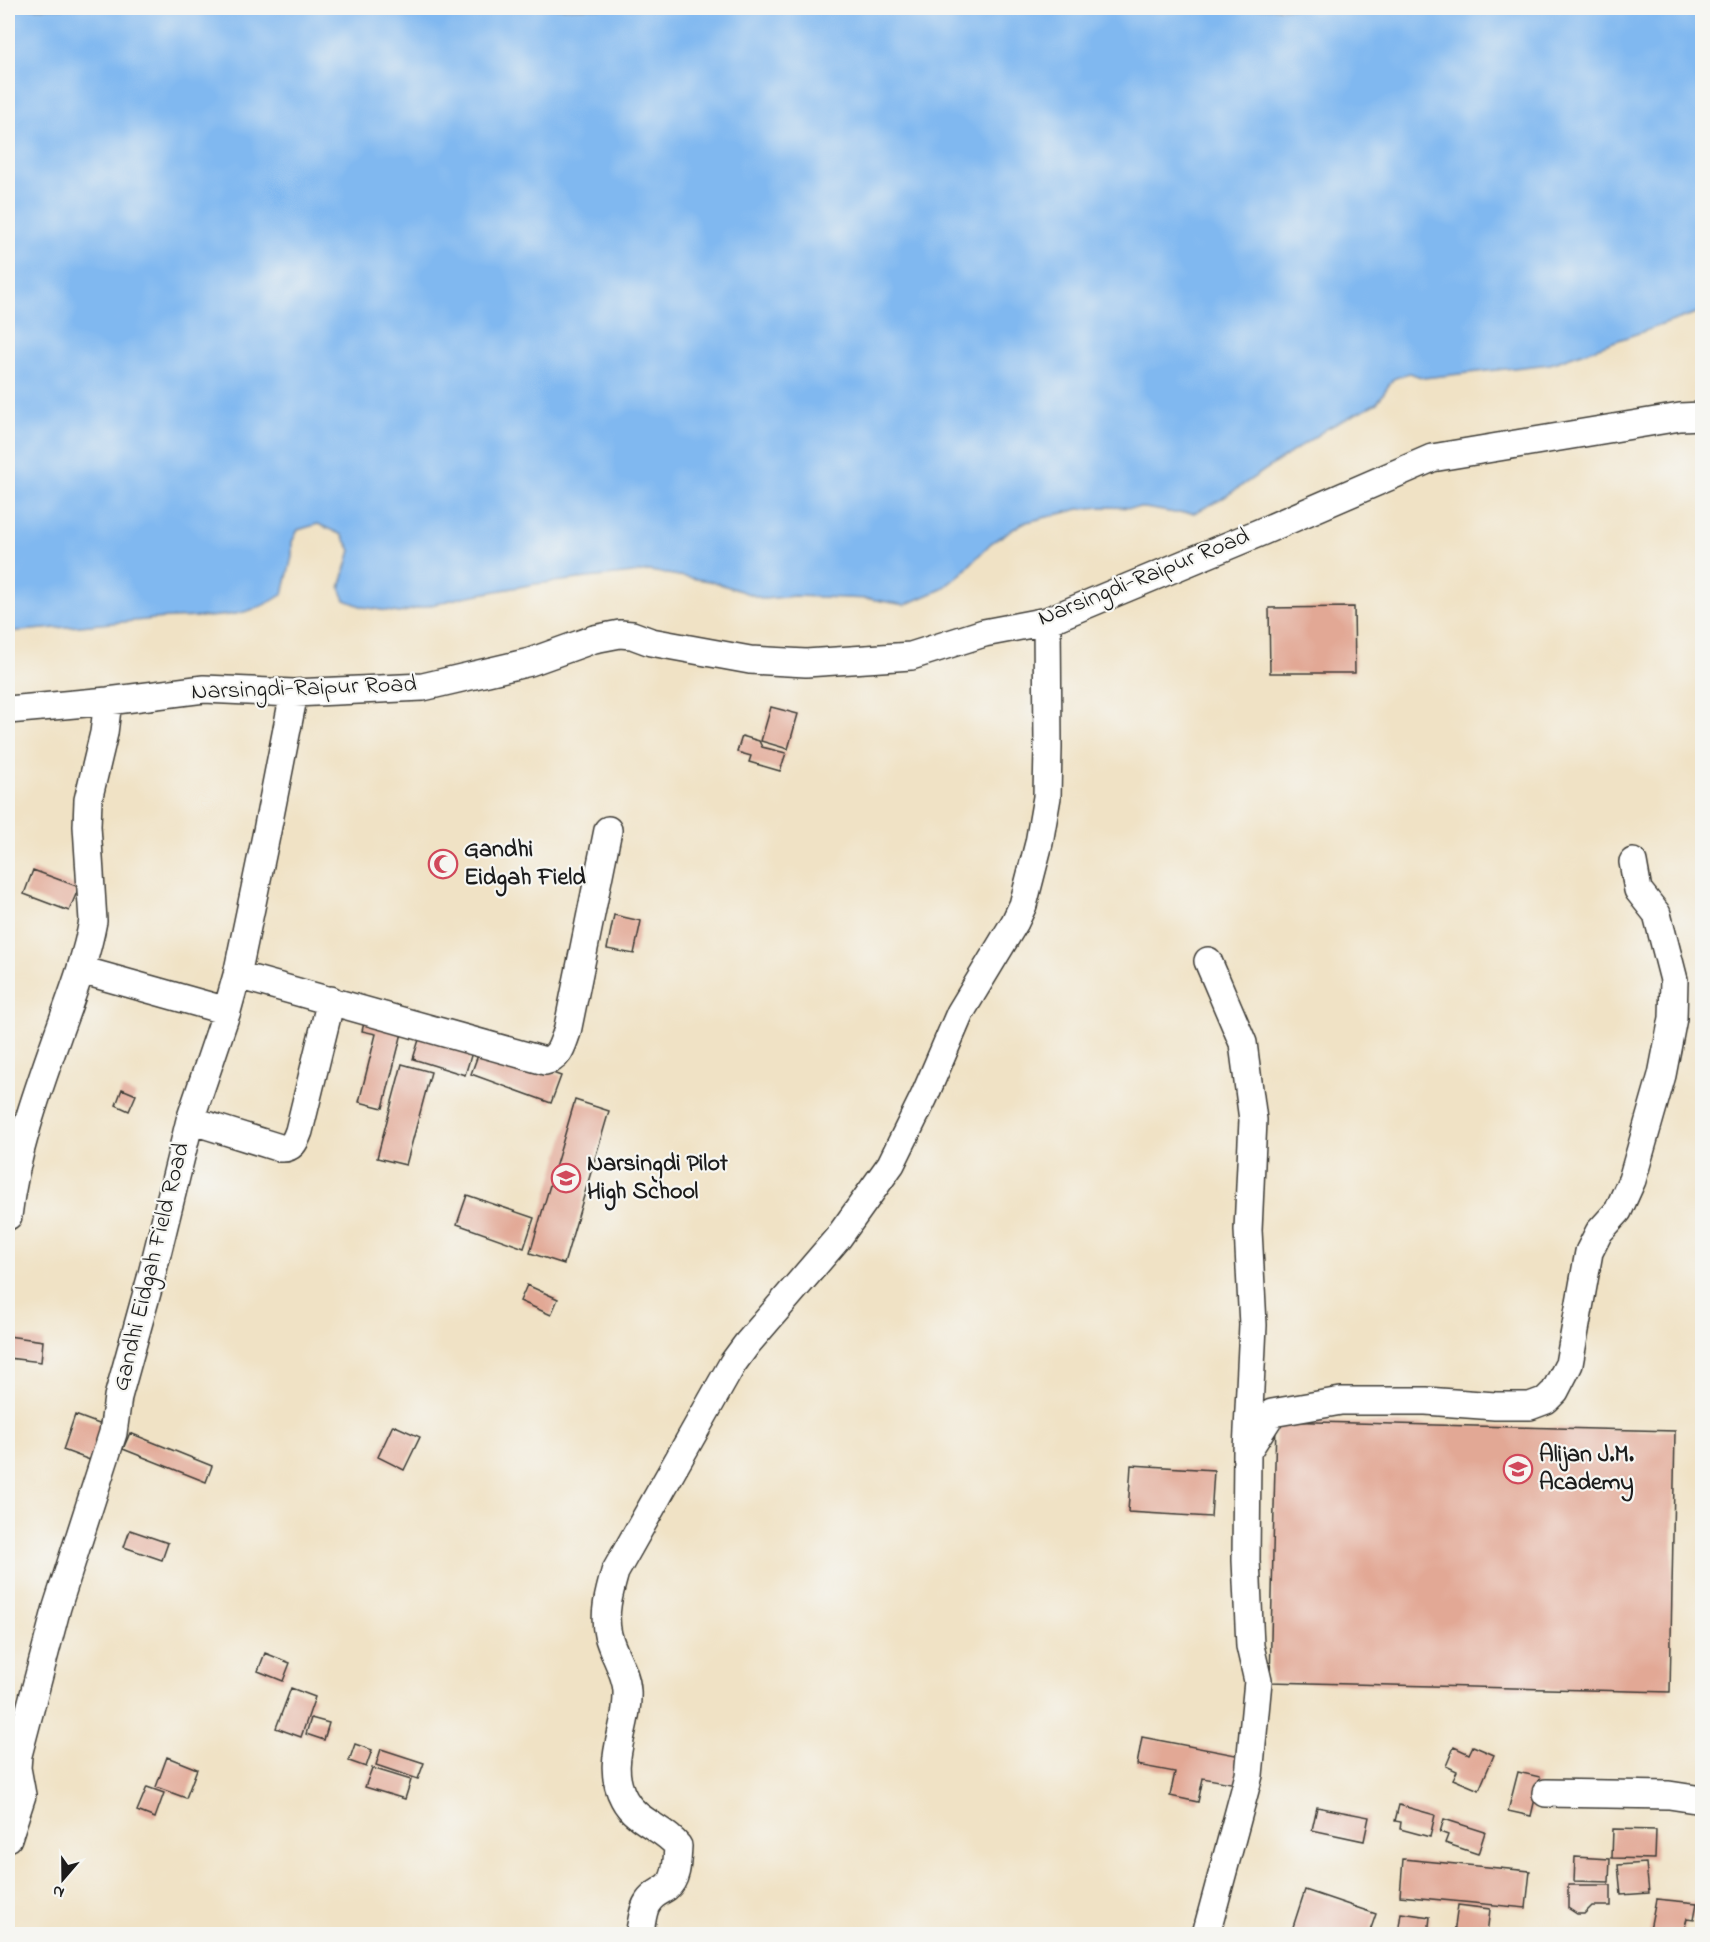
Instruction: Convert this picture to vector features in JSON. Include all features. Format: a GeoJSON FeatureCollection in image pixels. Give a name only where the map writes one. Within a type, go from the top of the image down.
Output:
{"type":"FeatureCollection","features":[{"type":"Feature","properties":{"kind":"street","name":"Narsingdi-Raipur Road"},"geometry":{"type":"LineString","coordinates":[[8,710],[204,689],[294,693],[423,687],[530,662],[594,639],[620,634],[750,660],[806,663],[911,656],[984,633],[1047,621],[1432,458],[1680,417],[1702,416]]}},
{"type":"Feature","properties":{"kind":"street"},"geometry":{"type":"LineString","coordinates":[[639,1935],[646,1903],[655,1893],[672,1882],[676,1869],[678,1846],[673,1839],[635,1815],[624,1800],[618,1786],[615,1769],[624,1724],[627,1692],[623,1672],[608,1636],[606,1619],[607,1602],[615,1572],[733,1363],[838,1238],[891,1164],[924,1097],[960,1013],[1015,922],[1023,904],[1040,843],[1047,797],[1047,621]]}},
{"type":"Feature","properties":{"kind":"street","name":"Gandhi Eidgah Field Road"},"geometry":{"type":"LineString","coordinates":[[8,1838],[22,1795],[17,1768],[18,1755],[57,1607],[113,1433],[118,1397],[151,1278],[190,1120],[237,975],[294,693]]}},
{"type":"Feature","properties":{"kind":"street"},"geometry":{"type":"LineString","coordinates":[[8,1216],[11,1188],[28,1128],[81,970],[93,921],[87,826],[88,800],[104,733],[108,701]]}},
{"type":"Feature","properties":{"kind":"street"},"geometry":{"type":"LineString","coordinates":[[237,975],[545,1061],[550,1060],[560,1051],[567,1032],[608,830]]}},
{"type":"Feature","properties":{"kind":"street"},"geometry":{"type":"LineString","coordinates":[[1247,1452],[1272,1413],[1295,1408],[1341,1401],[1426,1401],[1530,1406],[1546,1400],[1555,1391],[1569,1364],[1589,1252],[1599,1232],[1618,1211],[1632,1180],[1662,1075],[1673,1018],[1674,980],[1657,914],[1638,890],[1633,862]]}},
{"type":"Feature","properties":{"kind":"street"},"geometry":{"type":"LineString","coordinates":[[1206,1935],[1249,1775],[1258,1681],[1250,1646],[1246,1560],[1247,1452],[1253,1325],[1248,1230],[1253,1120],[1243,1043],[1208,961]]}},
{"type":"Feature","properties":{"kind":"street"},"geometry":{"type":"LineString","coordinates":[[81,970],[227,1011]]}},
{"type":"Feature","properties":{"kind":"street"},"geometry":{"type":"LineString","coordinates":[[190,1120],[280,1148],[287,1148],[294,1144],[331,1000]]}},
{"type":"Feature","properties":{"kind":"street"},"geometry":{"type":"LineString","coordinates":[[1546,1793],[1669,1795],[1702,1800]]}},
{"type":"Feature","properties":{"kind":"water"},"geometry":{"type":"Polygon","coordinates":[[[8,8],[1702,8],[1702,311],[1550,364],[1424,378],[1409,373],[1393,379],[1377,403],[1328,428],[1220,500],[1194,513],[1175,513],[1145,508],[1102,507],[1079,509],[1023,523],[991,543],[962,573],[942,589],[905,605],[870,599],[794,596],[764,599],[714,582],[650,571],[535,584],[463,597],[399,613],[363,607],[345,600],[340,588],[351,550],[342,535],[318,524],[298,530],[292,542],[292,557],[283,594],[252,610],[221,616],[154,619],[8,632],[8,8]]]}},
{"type":"Feature","properties":{"kind":"building"},"geometry":{"type":"Polygon","coordinates":[[[1354,607],[1355,673],[1270,673],[1269,608],[1354,607]]]}},
{"type":"Feature","properties":{"kind":"building"},"geometry":{"type":"Polygon","coordinates":[[[771,707],[798,714],[788,749],[761,741],[771,707]]]}},
{"type":"Feature","properties":{"kind":"building"},"geometry":{"type":"Polygon","coordinates":[[[742,736],[759,741],[762,747],[786,753],[780,771],[749,762],[751,756],[737,752],[742,736]]]}},
{"type":"Feature","properties":{"kind":"building"},"geometry":{"type":"Polygon","coordinates":[[[33,870],[79,887],[69,911],[24,894],[33,870]]]}},
{"type":"Feature","properties":{"kind":"building"},"geometry":{"type":"Polygon","coordinates":[[[614,915],[641,921],[634,954],[607,949],[614,915]]]}},
{"type":"Feature","properties":{"kind":"building"},"geometry":{"type":"Polygon","coordinates":[[[365,1019],[403,1029],[383,1108],[359,1102],[376,1034],[362,1031],[365,1019]]]}},
{"type":"Feature","properties":{"kind":"building"},"geometry":{"type":"Polygon","coordinates":[[[422,1030],[474,1046],[465,1075],[413,1059],[422,1030]]]}},
{"type":"Feature","properties":{"kind":"building"},"geometry":{"type":"Polygon","coordinates":[[[481,1047],[561,1076],[551,1103],[471,1074],[481,1047]]]}},
{"type":"Feature","properties":{"kind":"building"},"geometry":{"type":"Polygon","coordinates":[[[402,1064],[431,1072],[406,1165],[377,1158],[402,1064]]]}},
{"type":"Feature","properties":{"kind":"building"},"geometry":{"type":"Polygon","coordinates":[[[122,1089],[136,1095],[129,1111],[116,1105],[122,1089]]]}},
{"type":"Feature","properties":{"kind":"building"},"geometry":{"type":"Polygon","coordinates":[[[575,1100],[609,1111],[564,1264],[530,1253],[575,1100]]]}},
{"type":"Feature","properties":{"kind":"building"},"geometry":{"type":"Polygon","coordinates":[[[467,1195],[534,1218],[524,1248],[457,1224],[467,1195]]]}},
{"type":"Feature","properties":{"kind":"building"},"geometry":{"type":"Polygon","coordinates":[[[527,1285],[558,1299],[551,1315],[520,1301],[527,1285]]]}},
{"type":"Feature","properties":{"kind":"building"},"geometry":{"type":"Polygon","coordinates":[[[8,1336],[43,1341],[41,1362],[8,1358],[8,1336]]]}},
{"type":"Feature","properties":{"kind":"building"},"geometry":{"type":"Polygon","coordinates":[[[75,1415],[110,1428],[98,1463],[63,1450],[75,1415]]]}},
{"type":"Feature","properties":{"kind":"building"},"geometry":{"type":"Polygon","coordinates":[[[1276,1421],[1675,1431],[1670,1692],[1270,1682],[1276,1421]]]}},
{"type":"Feature","properties":{"kind":"building"},"geometry":{"type":"Polygon","coordinates":[[[393,1425],[420,1437],[404,1470],[378,1457],[393,1425]]]}},
{"type":"Feature","properties":{"kind":"building"},"geometry":{"type":"Polygon","coordinates":[[[130,1433],[212,1466],[206,1482],[123,1449],[130,1433]]]}},
{"type":"Feature","properties":{"kind":"building"},"geometry":{"type":"Polygon","coordinates":[[[1131,1465],[1214,1470],[1211,1517],[1128,1512],[1131,1465]]]}},
{"type":"Feature","properties":{"kind":"building"},"geometry":{"type":"Polygon","coordinates":[[[130,1530],[168,1543],[162,1560],[124,1547],[130,1530]]]}},
{"type":"Feature","properties":{"kind":"building"},"geometry":{"type":"Polygon","coordinates":[[[265,1653],[290,1663],[283,1681],[258,1671],[265,1653]]]}},
{"type":"Feature","properties":{"kind":"building"},"geometry":{"type":"Polygon","coordinates":[[[291,1688],[315,1697],[301,1737],[276,1728],[291,1688]]]}},
{"type":"Feature","properties":{"kind":"building"},"geometry":{"type":"Polygon","coordinates":[[[311,1718],[329,1723],[324,1740],[306,1734],[311,1718]]]}},
{"type":"Feature","properties":{"kind":"building"},"geometry":{"type":"Polygon","coordinates":[[[1142,1737],[1241,1756],[1236,1784],[1203,1778],[1198,1802],[1170,1796],[1175,1772],[1137,1765],[1142,1737]]]}},
{"type":"Feature","properties":{"kind":"building"},"geometry":{"type":"Polygon","coordinates":[[[355,1744],[372,1750],[366,1767],[349,1761],[355,1744]]]}},
{"type":"Feature","properties":{"kind":"building"},"geometry":{"type":"Polygon","coordinates":[[[1473,1746],[1494,1755],[1479,1790],[1453,1779],[1457,1771],[1446,1766],[1454,1747],[1469,1754],[1473,1746]]]}},
{"type":"Feature","properties":{"kind":"building"},"geometry":{"type":"Polygon","coordinates":[[[381,1749],[424,1763],[418,1779],[376,1765],[381,1749]]]}},
{"type":"Feature","properties":{"kind":"building"},"geometry":{"type":"Polygon","coordinates":[[[167,1757],[197,1769],[186,1798],[156,1787],[167,1757]]]}},
{"type":"Feature","properties":{"kind":"building"},"geometry":{"type":"Polygon","coordinates":[[[372,1768],[411,1780],[405,1799],[365,1787],[372,1768]]]}},
{"type":"Feature","properties":{"kind":"building"},"geometry":{"type":"Polygon","coordinates":[[[1518,1772],[1540,1777],[1531,1816],[1508,1811],[1518,1772]]]}},
{"type":"Feature","properties":{"kind":"building"},"geometry":{"type":"Polygon","coordinates":[[[147,1787],[164,1793],[155,1818],[137,1811],[147,1787]]]}},
{"type":"Feature","properties":{"kind":"building"},"geometry":{"type":"Polygon","coordinates":[[[1399,1805],[1435,1815],[1430,1837],[1400,1829],[1401,1822],[1395,1821],[1399,1805]]]}},
{"type":"Feature","properties":{"kind":"building"},"geometry":{"type":"Polygon","coordinates":[[[1317,1807],[1369,1817],[1364,1841],[1312,1830],[1317,1807]]]}},
{"type":"Feature","properties":{"kind":"building"},"geometry":{"type":"Polygon","coordinates":[[[1444,1819],[1485,1832],[1478,1854],[1445,1843],[1448,1835],[1440,1832],[1444,1819]]]}},
{"type":"Feature","properties":{"kind":"building"},"geometry":{"type":"Polygon","coordinates":[[[1613,1829],[1656,1830],[1655,1859],[1612,1858],[1613,1829]]]}},
{"type":"Feature","properties":{"kind":"building"},"geometry":{"type":"Polygon","coordinates":[[[1575,1857],[1610,1859],[1609,1882],[1574,1881],[1575,1857]]]}},
{"type":"Feature","properties":{"kind":"building"},"geometry":{"type":"Polygon","coordinates":[[[1403,1859],[1530,1871],[1526,1908],[1400,1896],[1403,1859]]]}},
{"type":"Feature","properties":{"kind":"building"},"geometry":{"type":"Polygon","coordinates":[[[1646,1863],[1649,1893],[1621,1895],[1618,1865],[1646,1863]]]}},
{"type":"Feature","properties":{"kind":"building"},"geometry":{"type":"Polygon","coordinates":[[[1568,1885],[1611,1885],[1611,1906],[1592,1906],[1584,1914],[1577,1914],[1568,1908],[1568,1885]]]}},
{"type":"Feature","properties":{"kind":"building"},"geometry":{"type":"Polygon","coordinates":[[[1305,1890],[1376,1914],[1369,1934],[1304,1934],[1292,1930],[1305,1890]]]}},
{"type":"Feature","properties":{"kind":"building"},"geometry":{"type":"Polygon","coordinates":[[[1656,1899],[1697,1903],[1694,1919],[1687,1918],[1683,1934],[1649,1934],[1656,1899]]]}},
{"type":"Feature","properties":{"kind":"building"},"geometry":{"type":"Polygon","coordinates":[[[1458,1905],[1490,1909],[1487,1934],[1454,1934],[1458,1905]]]}},
{"type":"Feature","properties":{"kind":"building"},"geometry":{"type":"Polygon","coordinates":[[[1401,1913],[1430,1917],[1428,1934],[1398,1934],[1401,1913]]]}},
{"type":"Feature","properties":{"kind":"place","name":"Gandhi Eidgah Field"},"geometry":{"type":"Point","coordinates":[443,864]}},
{"type":"Feature","properties":{"kind":"place","name":"Narsingdi Pilot High School"},"geometry":{"type":"Point","coordinates":[566,1178]}},
{"type":"Feature","properties":{"kind":"place","name":"Alijan J.M. Academy"},"geometry":{"type":"Point","coordinates":[1518,1469]}}]}
